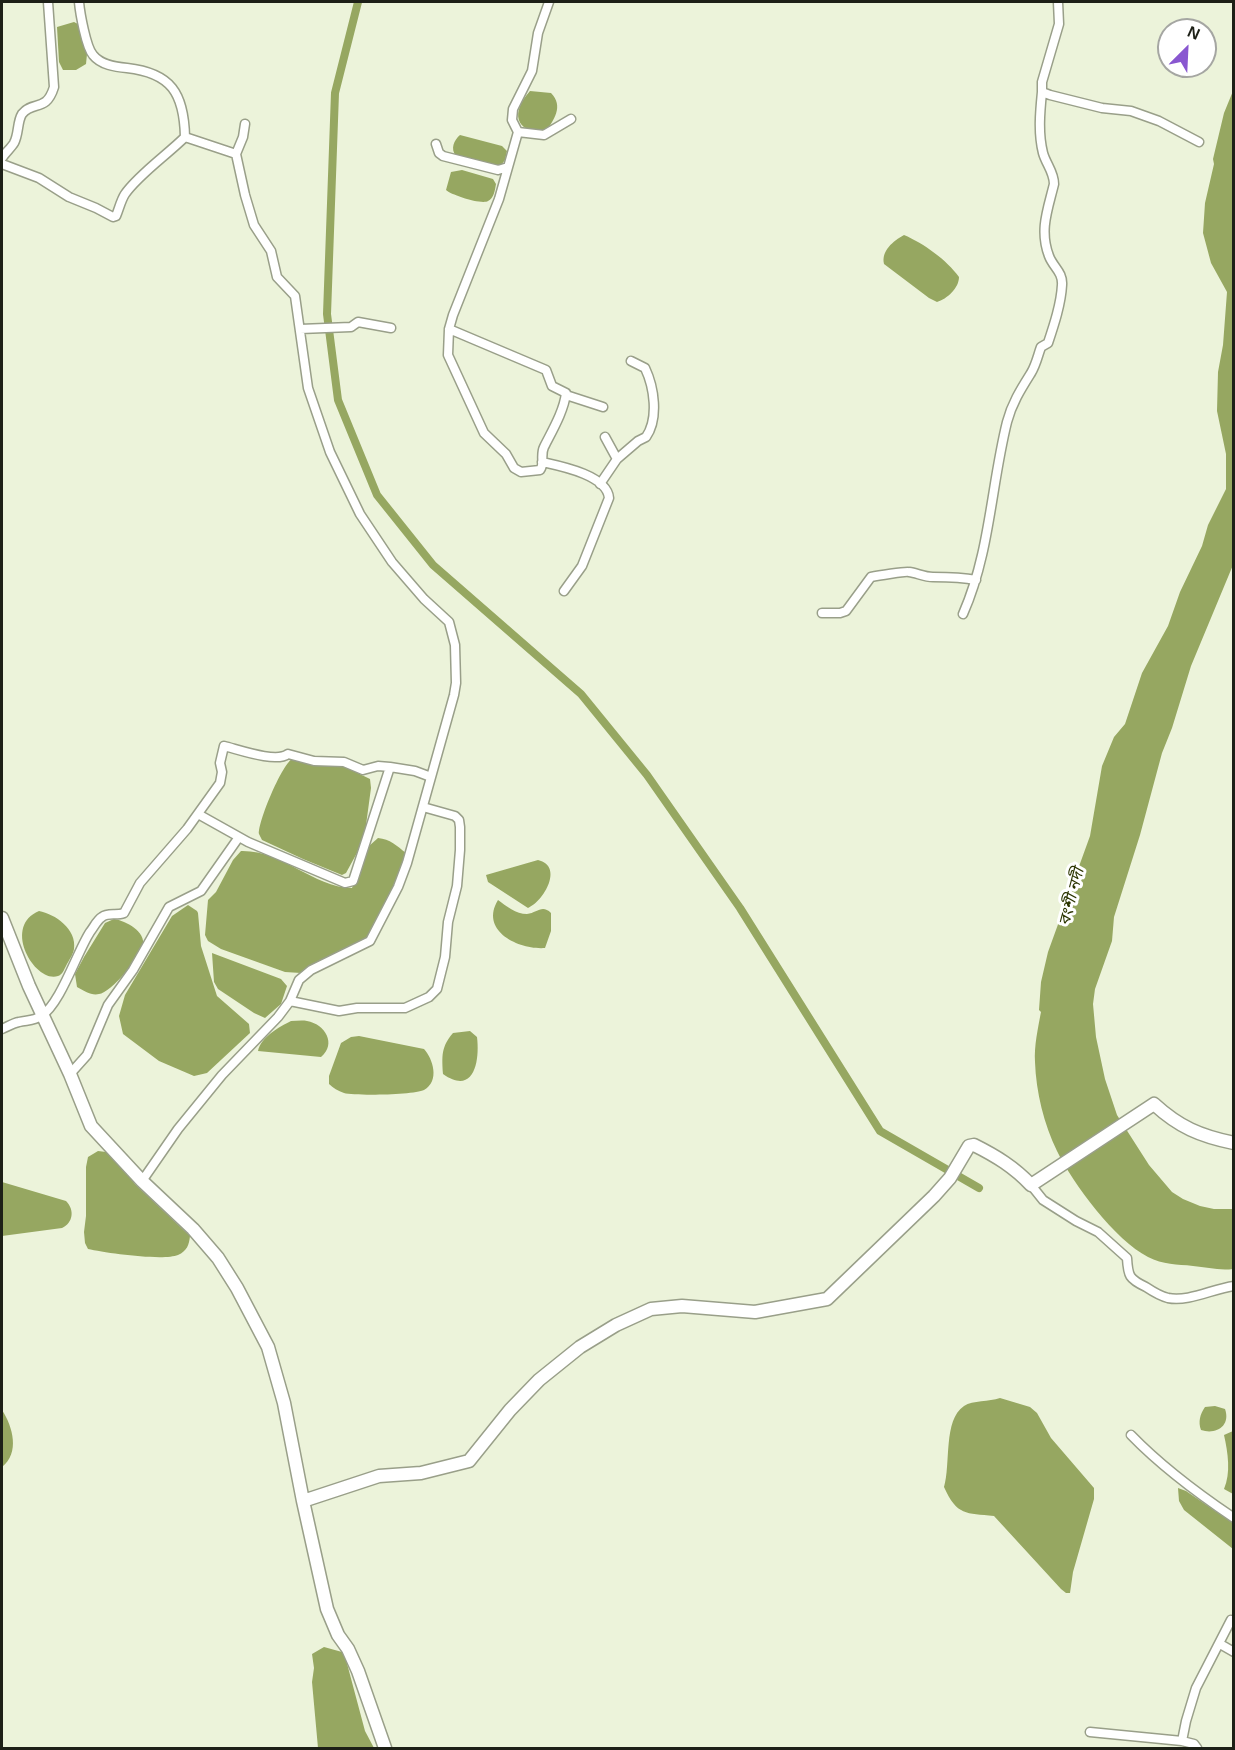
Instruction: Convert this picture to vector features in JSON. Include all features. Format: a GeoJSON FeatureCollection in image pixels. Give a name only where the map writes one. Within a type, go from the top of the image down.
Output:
{"type":"FeatureCollection","features":[{"type":"Feature","properties":{"kind":"street"},"geometry":{"type":"LineString","coordinates":[[2,158],[14,142],[25,111],[47,103],[54,87],[48,2]]}},
{"type":"Feature","properties":{"kind":"street"},"geometry":{"type":"LineString","coordinates":[[79,2],[81,21],[91,52],[107,64],[140,69],[166,80],[175,91],[182,107],[185,137]]}},
{"type":"Feature","properties":{"kind":"street"},"geometry":{"type":"LineString","coordinates":[[549,2],[538,33],[532,71],[513,109],[512,120],[518,132],[508,168],[499,199],[449,329],[448,355],[484,433],[506,454],[514,468],[521,471],[543,468],[542,450],[549,440],[566,395]]}},
{"type":"Feature","properties":{"kind":"street"},"geometry":{"type":"LineString","coordinates":[[963,614],[976,580],[993,505],[1000,454],[1014,400],[1031,372],[1041,347],[1047,343],[1063,284],[1062,276],[1052,264],[1048,254],[1043,231],[1054,176],[1043,152],[1039,114],[1042,82],[1059,24],[1058,2]]}},
{"type":"Feature","properties":{"kind":"street"},"geometry":{"type":"LineString","coordinates":[[1042,92],[1102,108],[1131,111],[1159,121],[1199,142]]}},
{"type":"Feature","properties":{"kind":"street"},"geometry":{"type":"LineString","coordinates":[[518,132],[544,135],[571,119]]}},
{"type":"Feature","properties":{"kind":"street"},"geometry":{"type":"LineString","coordinates":[[142,1181],[178,1129],[222,1075],[260,1038],[290,1001],[298,980],[312,970],[370,941],[398,887],[418,828],[456,683],[452,628],[449,621],[424,599],[392,562],[354,504],[330,452],[308,388],[302,329],[295,296],[277,277],[271,251],[254,225],[251,216],[236,154],[243,137],[245,124]]}},
{"type":"Feature","properties":{"kind":"street"},"geometry":{"type":"LineString","coordinates":[[185,137],[236,154]]}},
{"type":"Feature","properties":{"kind":"street"},"geometry":{"type":"LineString","coordinates":[[2,164],[39,178],[69,197],[113,218],[125,195],[139,177],[185,137]]}},
{"type":"Feature","properties":{"kind":"street"},"geometry":{"type":"LineString","coordinates":[[436,144],[439,153],[443,156],[498,170],[508,168]]}},
{"type":"Feature","properties":{"kind":"street"},"geometry":{"type":"LineString","coordinates":[[302,329],[347,328],[358,322],[391,328]]}},
{"type":"Feature","properties":{"kind":"street"},"geometry":{"type":"LineString","coordinates":[[449,329],[546,370],[552,386],[566,395],[603,407]]}},
{"type":"Feature","properties":{"kind":"street"},"geometry":{"type":"LineString","coordinates":[[600,484],[617,459],[646,437],[653,416],[653,395],[647,373],[645,368],[632,361]]}},
{"type":"Feature","properties":{"kind":"street"},"geometry":{"type":"LineString","coordinates":[[605,437],[617,459]]}},
{"type":"Feature","properties":{"kind":"street"},"geometry":{"type":"LineString","coordinates":[[542,462],[580,471],[608,492],[609,498],[582,566],[564,591]]}},
{"type":"Feature","properties":{"kind":"street"},"geometry":{"type":"LineString","coordinates":[[822,613],[840,613],[846,610],[871,577],[907,571],[931,577],[955,576],[976,580]]}},
{"type":"Feature","properties":{"kind":"street"},"geometry":{"type":"LineString","coordinates":[[2,1029],[43,1016],[58,996],[83,944],[97,921],[103,915],[124,913],[140,884],[188,829],[220,783],[222,772],[219,764],[224,746],[270,757],[284,757],[288,754],[314,761],[344,762],[363,770],[378,766],[390,767],[416,771],[431,777]]}},
{"type":"Feature","properties":{"kind":"street"},"geometry":{"type":"LineString","coordinates":[[198,814],[239,837],[345,884],[353,881],[390,767]]}},
{"type":"Feature","properties":{"kind":"street"},"geometry":{"type":"LineString","coordinates":[[290,1001],[339,1011],[357,1008],[405,1008],[429,997],[437,989],[445,957],[448,922],[457,886],[460,826],[459,820],[454,816],[423,807]]}},
{"type":"Feature","properties":{"kind":"street"},"geometry":{"type":"LineString","coordinates":[[69,1074],[87,1055],[108,1005],[133,970],[169,907],[201,891],[239,837]]}},
{"type":"Feature","properties":{"kind":"street"},"geometry":{"type":"LineString","coordinates":[[2,918],[25,978],[91,1126],[142,1181],[193,1229],[218,1258],[257,1324],[272,1355],[327,1609],[358,1671],[385,1749]]}},
{"type":"Feature","properties":{"kind":"street"},"geometry":{"type":"LineString","coordinates":[[1034,1183],[1154,1104],[1171,1120],[1202,1136],[1233,1143]]}},
{"type":"Feature","properties":{"kind":"street"},"geometry":{"type":"LineString","coordinates":[[303,1501],[379,1476],[420,1473],[469,1461],[510,1410],[539,1380],[580,1347],[616,1325],[651,1309],[682,1306],[755,1312],[827,1299],[934,1196],[950,1178],[969,1146],[974,1145],[1018,1171],[1034,1183],[1043,1200],[1053,1208],[1098,1232],[1127,1258],[1128,1274],[1134,1281],[1158,1294],[1167,1298],[1187,1298],[1216,1288],[1233,1286]]}},
{"type":"Feature","properties":{"kind":"street"},"geometry":{"type":"LineString","coordinates":[[1131,1435],[1152,1457],[1185,1484],[1233,1518]]}},
{"type":"Feature","properties":{"kind":"street"},"geometry":{"type":"LineString","coordinates":[[1182,1741],[1196,1688],[1231,1620]]}},
{"type":"Feature","properties":{"kind":"street"},"geometry":{"type":"LineString","coordinates":[[1220,1644],[1233,1652]]}},
{"type":"Feature","properties":{"kind":"street"},"geometry":{"type":"LineString","coordinates":[[1090,1732],[1182,1741],[1194,1744],[1197,1749]]}},
{"type":"Feature","properties":{"kind":"water"},"geometry":{"type":"Polygon","coordinates":[[[74,22],[80,25],[87,54],[86,64],[76,70],[63,70],[59,62],[57,27],[74,22]]]}},
{"type":"Feature","properties":{"kind":"water"},"geometry":{"type":"Polygon","coordinates":[[[530,91],[551,93],[557,103],[554,118],[545,133],[527,129],[519,120],[520,106],[530,91]]]}},
{"type":"Feature","properties":{"kind":"water","name":"বংশী নদী"},"geometry":{"type":"Polygon","coordinates":[[[1233,91],[1233,565],[1191,666],[1162,753],[1140,835],[1114,917],[1112,941],[1095,989],[1093,1004],[1096,1037],[1105,1079],[1117,1115],[1149,1165],[1172,1192],[1183,1199],[1214,1209],[1233,1209],[1233,1269],[1223,1270],[1159,1262],[1135,1249],[1109,1225],[1073,1179],[1052,1141],[1039,1096],[1035,1056],[1041,1012],[1039,1010],[1041,982],[1048,952],[1090,836],[1102,766],[1114,737],[1125,724],[1142,673],[1168,626],[1180,592],[1202,546],[1208,525],[1226,489],[1226,454],[1217,411],[1218,372],[1223,345],[1227,292],[1211,263],[1203,233],[1205,203],[1214,164],[1213,159],[1224,113],[1233,91]]]}},
{"type":"Feature","properties":{"kind":"water"},"geometry":{"type":"Polygon","coordinates":[[[460,135],[502,146],[507,151],[505,160],[499,168],[456,156],[453,150],[456,139],[460,135]]]}},
{"type":"Feature","properties":{"kind":"water"},"geometry":{"type":"Polygon","coordinates":[[[462,170],[493,179],[496,184],[490,200],[473,201],[446,190],[451,172],[462,170]]]}},
{"type":"Feature","properties":{"kind":"water"},"geometry":{"type":"Polygon","coordinates":[[[904,235],[934,253],[959,277],[955,289],[945,298],[937,302],[929,298],[884,264],[886,251],[892,243],[904,235]]]}},
{"type":"Feature","properties":{"kind":"water"},"geometry":{"type":"Polygon","coordinates":[[[292,759],[315,765],[343,766],[370,779],[371,788],[364,840],[346,873],[342,875],[262,840],[259,834],[262,818],[271,795],[282,772],[292,759]]]}},
{"type":"Feature","properties":{"kind":"water"},"geometry":{"type":"Polygon","coordinates":[[[378,838],[390,841],[406,853],[405,867],[367,939],[301,973],[285,972],[221,949],[208,941],[205,935],[208,900],[216,892],[233,860],[241,851],[270,856],[324,882],[352,888],[369,846],[378,838]]]}},
{"type":"Feature","properties":{"kind":"water"},"geometry":{"type":"Polygon","coordinates":[[[538,860],[546,863],[550,869],[549,884],[540,898],[528,908],[488,882],[486,875],[538,860]]]}},
{"type":"Feature","properties":{"kind":"water"},"geometry":{"type":"Polygon","coordinates":[[[498,900],[523,914],[542,909],[551,913],[551,931],[545,948],[524,946],[514,942],[498,929],[493,911],[498,900]]]}},
{"type":"Feature","properties":{"kind":"water"},"geometry":{"type":"Polygon","coordinates":[[[188,905],[198,913],[201,946],[217,996],[249,1024],[250,1033],[207,1073],[194,1076],[159,1061],[123,1034],[119,1016],[125,995],[172,916],[188,905]]]}},
{"type":"Feature","properties":{"kind":"water"},"geometry":{"type":"Polygon","coordinates":[[[39,911],[58,919],[72,935],[74,949],[72,955],[61,975],[58,976],[49,976],[40,971],[26,952],[23,929],[28,919],[39,911]]]}},
{"type":"Feature","properties":{"kind":"water"},"geometry":{"type":"Polygon","coordinates":[[[114,919],[129,924],[138,931],[143,946],[131,965],[111,987],[99,994],[85,992],[77,987],[75,974],[105,923],[114,919]]]}},
{"type":"Feature","properties":{"kind":"water"},"geometry":{"type":"Polygon","coordinates":[[[212,953],[281,979],[287,986],[281,1004],[265,1018],[218,989],[214,982],[212,953]]]}},
{"type":"Feature","properties":{"kind":"water"},"geometry":{"type":"Polygon","coordinates":[[[291,1021],[307,1021],[324,1030],[328,1046],[321,1057],[258,1051],[267,1037],[291,1021]]]}},
{"type":"Feature","properties":{"kind":"water"},"geometry":{"type":"Polygon","coordinates":[[[470,1031],[477,1037],[476,1065],[468,1078],[462,1081],[453,1080],[443,1074],[444,1047],[453,1033],[470,1031]]]}},
{"type":"Feature","properties":{"kind":"water"},"geometry":{"type":"Polygon","coordinates":[[[359,1036],[424,1049],[430,1058],[433,1070],[429,1086],[418,1092],[384,1094],[350,1094],[334,1088],[329,1084],[329,1076],[341,1043],[351,1037],[359,1036]]]}},
{"type":"Feature","properties":{"kind":"water"},"geometry":{"type":"Polygon","coordinates":[[[98,1151],[106,1152],[123,1166],[135,1184],[190,1236],[184,1252],[171,1257],[148,1257],[88,1249],[84,1232],[86,1167],[88,1157],[98,1151]]]}},
{"type":"Feature","properties":{"kind":"water"},"geometry":{"type":"Polygon","coordinates":[[[2,1182],[66,1201],[72,1212],[69,1223],[62,1228],[2,1236],[2,1182]]]}},
{"type":"Feature","properties":{"kind":"water"},"geometry":{"type":"Polygon","coordinates":[[[1000,1398],[1030,1407],[1037,1413],[1051,1438],[1094,1488],[1094,1499],[1073,1572],[1070,1593],[1061,1589],[994,1516],[963,1511],[953,1503],[944,1487],[950,1432],[957,1413],[968,1404],[1000,1398]]]}},
{"type":"Feature","properties":{"kind":"water"},"geometry":{"type":"Polygon","coordinates":[[[1215,1406],[1225,1409],[1224,1424],[1217,1430],[1201,1430],[1200,1421],[1203,1410],[1205,1407],[1215,1406]]]}},
{"type":"Feature","properties":{"kind":"water"},"geometry":{"type":"Polygon","coordinates":[[[2,1410],[12,1432],[13,1447],[8,1461],[2,1467],[2,1410]]]}},
{"type":"Feature","properties":{"kind":"water"},"geometry":{"type":"Polygon","coordinates":[[[1234,1431],[1233,1494],[1224,1489],[1228,1456],[1224,1435],[1234,1431]]]}},
{"type":"Feature","properties":{"kind":"water"},"geometry":{"type":"Polygon","coordinates":[[[1178,1488],[1233,1523],[1233,1549],[1184,1510],[1179,1501],[1178,1488]]]}},
{"type":"Feature","properties":{"kind":"water"},"geometry":{"type":"Polygon","coordinates":[[[324,1647],[342,1652],[345,1656],[365,1731],[374,1748],[318,1748],[312,1654],[324,1647]]]}},
{"type":"Feature","properties":{"kind":"waterway"},"geometry":{"type":"LineString","coordinates":[[358,2],[335,93],[327,314],[338,400],[377,495],[433,565],[581,694],[647,775],[740,908],[880,1131],[979,1188]]}}]}
